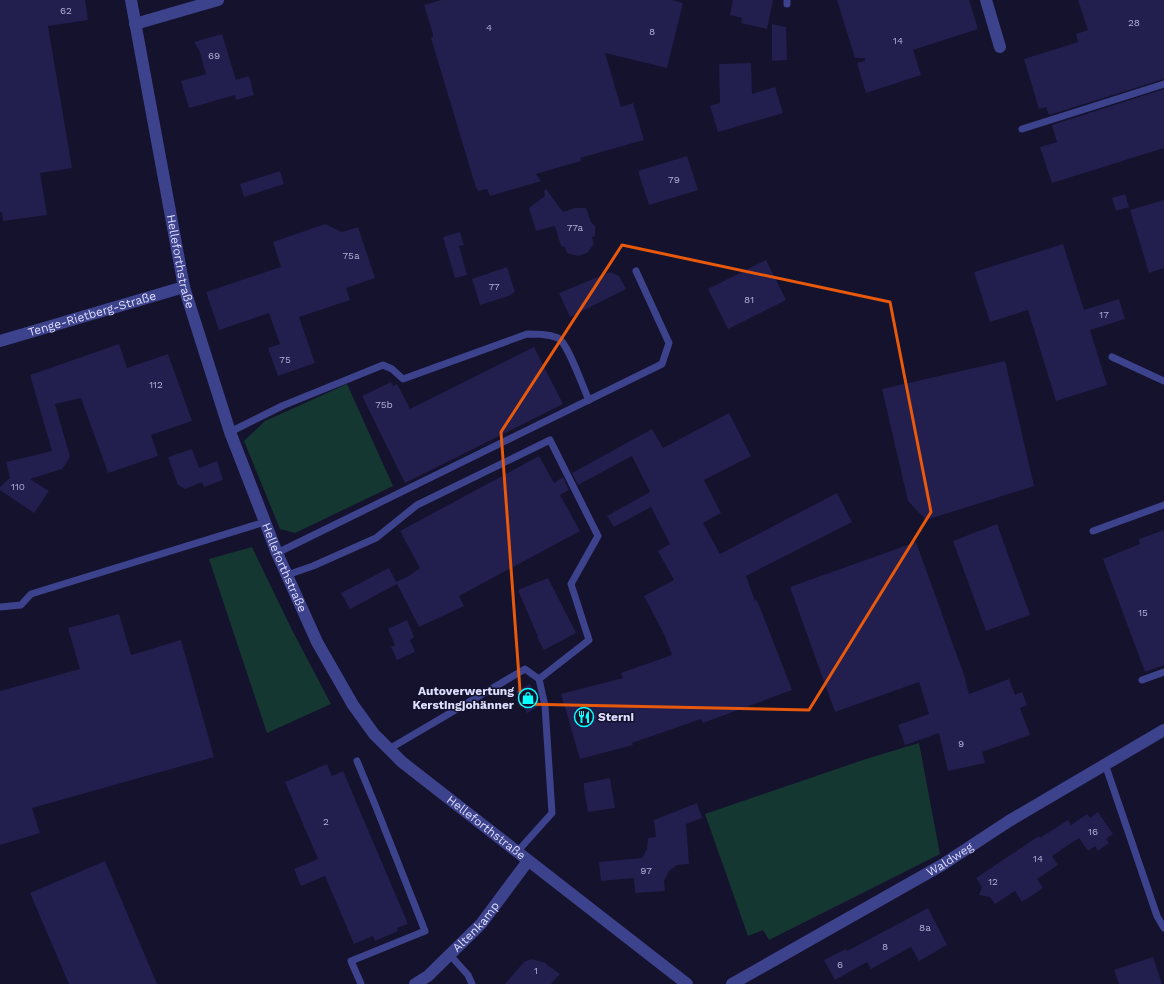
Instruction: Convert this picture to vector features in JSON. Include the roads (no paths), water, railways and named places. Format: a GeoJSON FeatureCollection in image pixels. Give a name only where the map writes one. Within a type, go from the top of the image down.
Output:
{"type":"FeatureCollection","features":[{"type":"Feature","properties":{"kind":"street","name":"Helleforthstraße"},"geometry":{"type":"LineString","coordinates":[[132,0],[135,24],[184,287],[230,432],[277,553],[317,642],[353,705],[374,734],[402,762],[687,984]]}},
{"type":"Feature","properties":{"kind":"street"},"geometry":{"type":"LineString","coordinates":[[135,24],[218,0]]}},
{"type":"Feature","properties":{"kind":"street"},"geometry":{"type":"LineString","coordinates":[[986,0],[1000,47]]}},
{"type":"Feature","properties":{"kind":"street","name":"Tenge-Rietberg-Straße"},"geometry":{"type":"LineString","coordinates":[[0,341],[184,287]]}},
{"type":"Feature","properties":{"kind":"street","name":"Waldweg"},"geometry":{"type":"LineString","coordinates":[[732,984],[942,865],[1009,822],[1164,730]]}},
{"type":"Feature","properties":{"kind":"street","name":"Altenkamp"},"geometry":{"type":"LineString","coordinates":[[415,984],[428,976],[481,924],[528,860]]}},
{"type":"Feature","properties":{"kind":"lane"},"geometry":{"type":"LineString","coordinates":[[1022,129],[1164,84]]}},
{"type":"Feature","properties":{"kind":"lane"},"geometry":{"type":"LineString","coordinates":[[277,553],[662,364],[668,343],[636,271]]}},
{"type":"Feature","properties":{"kind":"lane"},"geometry":{"type":"LineString","coordinates":[[230,432],[282,406],[383,365],[392,369],[403,379],[527,334],[544,334],[559,339],[566,346],[589,400]]}},
{"type":"Feature","properties":{"kind":"lane"},"geometry":{"type":"LineString","coordinates":[[1112,357],[1164,382]]}},
{"type":"Feature","properties":{"kind":"lane"},"geometry":{"type":"LineString","coordinates":[[287,575],[313,566],[376,538],[417,506],[550,440],[598,536],[571,584],[589,640],[539,679]]}},
{"type":"Feature","properties":{"kind":"lane"},"geometry":{"type":"LineString","coordinates":[[1094,531],[1164,505]]}},
{"type":"Feature","properties":{"kind":"lane"},"geometry":{"type":"LineString","coordinates":[[0,607],[21,605],[31,594],[265,522]]}},
{"type":"Feature","properties":{"kind":"lane"},"geometry":{"type":"LineString","coordinates":[[389,749],[526,669],[539,679],[545,706],[552,813],[517,852]]}},
{"type":"Feature","properties":{"kind":"lane"},"geometry":{"type":"LineString","coordinates":[[1142,680],[1164,672]]}},
{"type":"Feature","properties":{"kind":"lane"},"geometry":{"type":"LineString","coordinates":[[356,761],[376,807],[425,931],[351,961],[361,984]]}},
{"type":"Feature","properties":{"kind":"lane"},"geometry":{"type":"LineString","coordinates":[[1105,764],[1157,916],[1164,928]]}},
{"type":"Feature","properties":{"kind":"lane"},"geometry":{"type":"LineString","coordinates":[[450,955],[468,975],[472,984]]}},
{"type":"Feature","properties":{"kind":"place","name":"Autoverwertung Kerstingjohänner"},"geometry":{"type":"Point","coordinates":[528,698]}},
{"type":"Feature","properties":{"kind":"place","name":"Sterni"},"geometry":{"type":"Point","coordinates":[584,717]}}]}
